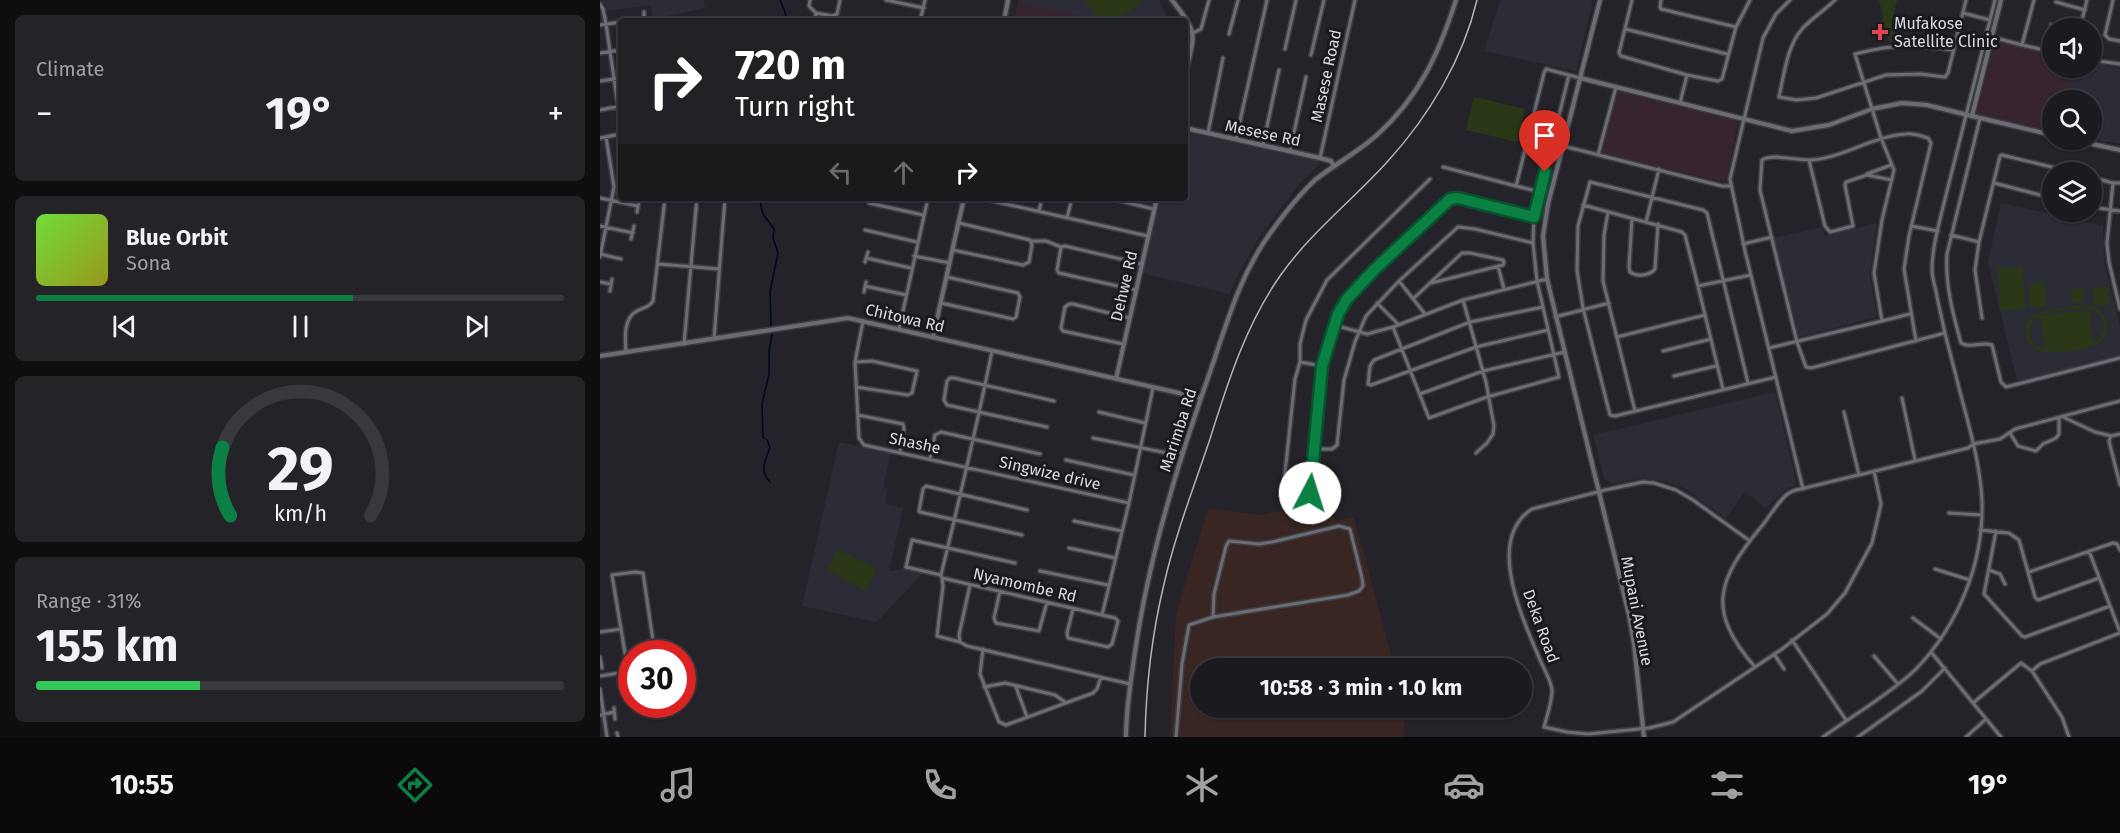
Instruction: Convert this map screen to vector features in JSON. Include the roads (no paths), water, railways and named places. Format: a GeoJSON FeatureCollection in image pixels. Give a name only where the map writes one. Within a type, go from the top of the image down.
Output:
{"type":"FeatureCollection","features":[{"type":"Feature","properties":{"kind":"street"},"geometry":{"type":"LineString","coordinates":[[810,0],[810,7],[816,13],[832,16],[837,14],[840,0]]}},
{"type":"Feature","properties":{"kind":"street"},"geometry":{"type":"LineString","coordinates":[[885,0],[924,8]]}},
{"type":"Feature","properties":{"kind":"street"},"geometry":{"type":"LineString","coordinates":[[921,18],[925,0]]}},
{"type":"Feature","properties":{"kind":"street"},"geometry":{"type":"LineString","coordinates":[[1005,18],[1008,0]]}},
{"type":"Feature","properties":{"kind":"street"},"geometry":{"type":"LineString","coordinates":[[1172,0],[1186,18]]}},
{"type":"Feature","properties":{"kind":"street"},"geometry":{"type":"LineString","coordinates":[[1193,33],[1201,30],[1209,0]]}},
{"type":"Feature","properties":{"kind":"street"},"geometry":{"type":"LineString","coordinates":[[1229,34],[1238,0]]}},
{"type":"Feature","properties":{"kind":"street"},"geometry":{"type":"LineString","coordinates":[[1236,139],[1267,0]]}},
{"type":"Feature","properties":{"kind":"street"},"geometry":{"type":"LineString","coordinates":[[1285,49],[1296,0]]}},
{"type":"Feature","properties":{"kind":"street"},"geometry":{"type":"LineString","coordinates":[[1311,55],[1324,0]]}},
{"type":"Feature","properties":{"kind":"street","name":"Masese Road"},"geometry":{"type":"LineString","coordinates":[[1320,158],[1355,0]]}},
{"type":"Feature","properties":{"kind":"street","name":"Marimba Rd"},"geometry":{"type":"LineString","coordinates":[[1126,737],[1130,684],[1150,569],[1183,453],[1249,266],[1271,231],[1313,182],[1376,136],[1416,90],[1435,59],[1456,0]]}},
{"type":"Feature","properties":{"kind":"street","name":"Mupani Avenue"},"geometry":{"type":"LineString","coordinates":[[1600,0],[1548,204],[1544,229],[1544,262],[1555,317],[1629,615],[1644,737]]}},
{"type":"Feature","properties":{"kind":"street"},"geometry":{"type":"LineString","coordinates":[[1632,0],[1620,53],[1622,57],[1687,75],[1719,80],[1722,79],[1736,27],[1750,0]]}},
{"type":"Feature","properties":{"kind":"street"},"geometry":{"type":"LineString","coordinates":[[1661,0],[1661,9],[1736,27]]}},
{"type":"Feature","properties":{"kind":"street"},"geometry":{"type":"LineString","coordinates":[[1790,0],[1776,14],[1763,38],[1730,172],[1730,186],[1803,489]]}},
{"type":"Feature","properties":{"kind":"street"},"geometry":{"type":"LineString","coordinates":[[1835,0],[1797,35],[1779,97],[1796,100],[1816,98],[1887,75],[1943,78],[1948,73],[1966,0]]}},
{"type":"Feature","properties":{"kind":"street"},"geometry":{"type":"LineString","coordinates":[[1970,116],[1995,0]]}},
{"type":"Feature","properties":{"kind":"street"},"geometry":{"type":"LineString","coordinates":[[1823,737],[1898,684],[1914,671],[1931,652],[1962,602],[1976,561],[1982,515],[1980,485],[1973,444],[1932,271],[1938,231],[2001,0]]}},
{"type":"Feature","properties":{"kind":"street"},"geometry":{"type":"LineString","coordinates":[[2022,45],[2034,0]]}},
{"type":"Feature","properties":{"kind":"street"},"geometry":{"type":"LineString","coordinates":[[2083,18],[2087,0]]}},
{"type":"Feature","properties":{"kind":"street"},"geometry":{"type":"LineString","coordinates":[[2113,0],[2105,35],[2109,39],[2120,41]]}},
{"type":"Feature","properties":{"kind":"street"},"geometry":{"type":"LineString","coordinates":[[2056,3],[2085,10]]}},
{"type":"Feature","properties":{"kind":"street"},"geometry":{"type":"LineString","coordinates":[[600,4],[606,24],[618,97]]}},
{"type":"Feature","properties":{"kind":"street"},"geometry":{"type":"LineString","coordinates":[[644,12],[645,18]]}},
{"type":"Feature","properties":{"kind":"street"},"geometry":{"type":"LineString","coordinates":[[815,18],[816,13]]}},
{"type":"Feature","properties":{"kind":"street"},"geometry":{"type":"LineString","coordinates":[[1963,13],[1990,20]]}},
{"type":"Feature","properties":{"kind":"street"},"geometry":{"type":"LineString","coordinates":[[1188,21],[1193,33],[1188,59]]}},
{"type":"Feature","properties":{"kind":"street"},"geometry":{"type":"LineString","coordinates":[[600,25],[618,22]]}},
{"type":"Feature","properties":{"kind":"street"},"geometry":{"type":"LineString","coordinates":[[1625,29],[1727,54]]}},
{"type":"Feature","properties":{"kind":"street"},"geometry":{"type":"LineString","coordinates":[[1992,37],[2042,49]]}},
{"type":"Feature","properties":{"kind":"street"},"geometry":{"type":"LineString","coordinates":[[1882,321],[1875,273],[1882,220],[1894,170],[1881,138],[1855,54],[1894,46],[1923,45],[1953,50]]}},
{"type":"Feature","properties":{"kind":"street"},"geometry":{"type":"LineString","coordinates":[[600,53],[618,50]]}},
{"type":"Feature","properties":{"kind":"street"},"geometry":{"type":"LineString","coordinates":[[1208,133],[1223,58]]}},
{"type":"Feature","properties":{"kind":"street"},"geometry":{"type":"LineString","coordinates":[[2102,62],[2120,63]]}},
{"type":"Feature","properties":{"kind":"street"},"geometry":{"type":"LineString","coordinates":[[1516,186],[1546,69],[1792,131],[1830,125],[1872,110],[1902,103],[1914,103],[2042,133]]}},
{"type":"Feature","properties":{"kind":"street"},"geometry":{"type":"LineString","coordinates":[[1263,145],[1279,70]]}},
{"type":"Feature","properties":{"kind":"street"},"geometry":{"type":"LineString","coordinates":[[1377,303],[1395,326],[1429,418],[1487,397],[1557,378],[1559,375],[1555,354],[1537,281],[1533,243],[1534,217],[1569,75]]}},
{"type":"Feature","properties":{"kind":"street"},"geometry":{"type":"LineString","coordinates":[[1680,103],[1687,75]]}},
{"type":"Feature","properties":{"kind":"street"},"geometry":{"type":"LineString","coordinates":[[1290,151],[1306,77]]}},
{"type":"Feature","properties":{"kind":"street"},"geometry":{"type":"LineString","coordinates":[[600,81],[618,78]]}},
{"type":"Feature","properties":{"kind":"street"},"geometry":{"type":"LineString","coordinates":[[1598,155],[1616,87]]}},
{"type":"Feature","properties":{"kind":"street"},"geometry":{"type":"LineString","coordinates":[[600,110],[618,106]]}},
{"type":"Feature","properties":{"kind":"street"},"geometry":{"type":"LineString","coordinates":[[1980,118],[1951,235],[1946,271],[1961,343],[1967,346],[1986,343],[1992,345],[2002,385],[2006,387],[2120,358]]}},
{"type":"Feature","properties":{"kind":"street","name":"Mesese Rd"},"geometry":{"type":"LineString","coordinates":[[1188,129],[1320,158],[1331,162],[1334,166]]}},
{"type":"Feature","properties":{"kind":"street"},"geometry":{"type":"LineString","coordinates":[[1916,341],[1904,269],[1911,226],[1931,143],[1928,138],[1907,134],[1881,138],[1832,156],[1809,160],[1769,156],[1762,160],[1760,190],[1797,342],[1806,367],[1811,368],[1916,341],[1945,333]]}},
{"type":"Feature","properties":{"kind":"street"},"geometry":{"type":"LineString","coordinates":[[600,138],[618,135]]}},
{"type":"Feature","properties":{"kind":"street"},"geometry":{"type":"LineString","coordinates":[[606,137],[615,174],[600,255],[621,259]]}},
{"type":"Feature","properties":{"kind":"street"},"geometry":{"type":"LineString","coordinates":[[1563,146],[1722,186],[1730,186]]}},
{"type":"Feature","properties":{"kind":"street"},"geometry":{"type":"LineString","coordinates":[[2102,146],[2120,150]]}},
{"type":"Feature","properties":{"kind":"street"},"geometry":{"type":"LineString","coordinates":[[1982,318],[1975,270],[1979,242],[2001,155],[2042,165]]}},
{"type":"Feature","properties":{"kind":"street"},"geometry":{"type":"LineString","coordinates":[[1809,160],[1823,218],[1830,232],[1853,226],[1846,183],[1891,165]]}},
{"type":"Feature","properties":{"kind":"street"},"geometry":{"type":"LineString","coordinates":[[1443,167],[1540,192]]}},
{"type":"Feature","properties":{"kind":"street"},"geometry":{"type":"LineString","coordinates":[[1646,222],[1659,169]]}},
{"type":"Feature","properties":{"kind":"street"},"geometry":{"type":"LineString","coordinates":[[1867,174],[1892,180]]}},
{"type":"Feature","properties":{"kind":"street"},"geometry":{"type":"LineString","coordinates":[[1430,178],[1327,280],[1306,320],[1296,374],[1283,492],[1286,498],[1298,498],[1309,494],[1322,366],[1334,325],[1351,294],[1396,248],[1450,199],[1458,198],[1534,217]]}},
{"type":"Feature","properties":{"kind":"street"},"geometry":{"type":"LineString","coordinates":[[2102,180],[2120,183]]}},
{"type":"Feature","properties":{"kind":"street"},"geometry":{"type":"LineString","coordinates":[[1748,383],[1707,213],[1703,210],[1592,181],[1588,185],[1582,205],[1576,256],[1583,308],[1609,412],[1615,416],[1776,377]]}},
{"type":"Feature","properties":{"kind":"street"},"geometry":{"type":"LineString","coordinates":[[1994,183],[2042,195]]}},
{"type":"Feature","properties":{"kind":"street"},"geometry":{"type":"LineString","coordinates":[[2113,183],[2108,252],[2120,309]]}},
{"type":"Feature","properties":{"kind":"street"},"geometry":{"type":"LineString","coordinates":[[600,198],[618,201]]}},
{"type":"Feature","properties":{"kind":"street"},"geometry":{"type":"LineString","coordinates":[[621,201],[638,203],[637,212]]}},
{"type":"Feature","properties":{"kind":"street"},"geometry":{"type":"LineString","coordinates":[[626,352],[625,338],[628,322],[634,312],[653,303],[665,201]]}},
{"type":"Feature","properties":{"kind":"street"},"geometry":{"type":"LineString","coordinates":[[684,344],[697,201]]}},
{"type":"Feature","properties":{"kind":"street"},"geometry":{"type":"LineString","coordinates":[[714,339],[725,201]]}},
{"type":"Feature","properties":{"kind":"street"},"geometry":{"type":"LineString","coordinates":[[898,329],[927,201]]}},
{"type":"Feature","properties":{"kind":"street"},"geometry":{"type":"LineString","coordinates":[[933,337],[963,201]]}},
{"type":"Feature","properties":{"kind":"street"},"geometry":{"type":"LineString","coordinates":[[993,201],[1148,236]]}},
{"type":"Feature","properties":{"kind":"street"},"geometry":{"type":"LineString","coordinates":[[1040,211],[1042,201]]}},
{"type":"Feature","properties":{"kind":"street"},"geometry":{"type":"LineString","coordinates":[[1067,218],[1071,201]]}},
{"type":"Feature","properties":{"kind":"street"},"geometry":{"type":"LineString","coordinates":[[1121,201],[1154,209]]}},
{"type":"Feature","properties":{"kind":"street","name":"Dehwe Rd"},"geometry":{"type":"LineString","coordinates":[[1116,379],[1155,201]]}},
{"type":"Feature","properties":{"kind":"street"},"geometry":{"type":"LineString","coordinates":[[869,202],[923,215]]}},
{"type":"Feature","properties":{"kind":"street"},"geometry":{"type":"LineString","coordinates":[[1582,205],[1679,230],[1685,235],[1723,389]]}},
{"type":"Feature","properties":{"kind":"street"},"geometry":{"type":"LineString","coordinates":[[2102,209],[2120,211]]}},
{"type":"Feature","properties":{"kind":"street"},"geometry":{"type":"LineString","coordinates":[[1608,212],[1604,235],[1604,281],[1635,411]]}},
{"type":"Feature","properties":{"kind":"street"},"geometry":{"type":"LineString","coordinates":[[1632,219],[1629,267],[1630,272],[1635,275],[1654,271],[1658,224]]}},
{"type":"Feature","properties":{"kind":"street"},"geometry":{"type":"LineString","coordinates":[[959,223],[1031,241],[1046,241],[1061,247],[1067,246],[1142,264]]}},
{"type":"Feature","properties":{"kind":"street"},"geometry":{"type":"LineString","coordinates":[[600,226],[633,233]]}},
{"type":"Feature","properties":{"kind":"street"},"geometry":{"type":"LineString","coordinates":[[631,239],[634,226]]}},
{"type":"Feature","properties":{"kind":"street"},"geometry":{"type":"LineString","coordinates":[[1911,226],[1938,231]]}},
{"type":"Feature","properties":{"kind":"street"},"geometry":{"type":"LineString","coordinates":[[1314,449],[1332,449],[1337,445],[1344,380],[1358,333],[1368,313],[1399,281],[1458,227],[1533,243]]}},
{"type":"Feature","properties":{"kind":"street"},"geometry":{"type":"LineString","coordinates":[[865,230],[917,242]]}},
{"type":"Feature","properties":{"kind":"street"},"geometry":{"type":"LineString","coordinates":[[1951,235],[1979,242]]}},
{"type":"Feature","properties":{"kind":"street"},"geometry":{"type":"LineString","coordinates":[[1743,244],[1772,237]]}},
{"type":"Feature","properties":{"kind":"street"},"geometry":{"type":"LineString","coordinates":[[953,250],[1026,265],[1029,262],[1031,241]]}},
{"type":"Feature","properties":{"kind":"street"},"geometry":{"type":"LineString","coordinates":[[1061,247],[1057,270],[1059,273],[1136,290]]}},
{"type":"Feature","properties":{"kind":"street"},"geometry":{"type":"LineString","coordinates":[[868,252],[866,260],[912,268]]}},
{"type":"Feature","properties":{"kind":"street"},"geometry":{"type":"LineString","coordinates":[[1414,298],[1462,253],[1503,260],[1503,265],[1431,284]]}},
{"type":"Feature","properties":{"kind":"street"},"geometry":{"type":"LineString","coordinates":[[914,256],[950,263]]}},
{"type":"Feature","properties":{"kind":"street"},"geometry":{"type":"LineString","coordinates":[[658,264],[720,270]]}},
{"type":"Feature","properties":{"kind":"street"},"geometry":{"type":"LineString","coordinates":[[1498,266],[1504,289]]}},
{"type":"Feature","properties":{"kind":"street"},"geometry":{"type":"LineString","coordinates":[[1698,286],[1751,275]]}},
{"type":"Feature","properties":{"kind":"street"},"geometry":{"type":"LineString","coordinates":[[941,303],[1013,319],[1016,317],[1020,297],[1018,293],[947,277]]}},
{"type":"Feature","properties":{"kind":"street"},"geometry":{"type":"LineString","coordinates":[[610,291],[612,279]]}},
{"type":"Feature","properties":{"kind":"street"},"geometry":{"type":"LineString","coordinates":[[1334,325],[1366,334],[1395,326],[1463,300],[1547,279]]}},
{"type":"Feature","properties":{"kind":"street"},"geometry":{"type":"LineString","coordinates":[[1399,281],[1425,314]]}},
{"type":"Feature","properties":{"kind":"street"},"geometry":{"type":"LineString","coordinates":[[600,282],[611,284]]}},
{"type":"Feature","properties":{"kind":"street"},"geometry":{"type":"LineString","coordinates":[[864,292],[866,284],[906,295]]}},
{"type":"Feature","properties":{"kind":"street"},"geometry":{"type":"LineString","coordinates":[[1463,300],[1483,371],[1494,426],[1493,434],[1476,453]]}},
{"type":"Feature","properties":{"kind":"street"},"geometry":{"type":"LineString","coordinates":[[1555,317],[1609,303]]}},
{"type":"Feature","properties":{"kind":"street"},"geometry":{"type":"LineString","coordinates":[[1124,345],[1064,331],[1061,328],[1065,307],[1069,304],[1129,318]]}},
{"type":"Feature","properties":{"kind":"street"},"geometry":{"type":"LineString","coordinates":[[1543,307],[1470,322],[1372,362],[1368,384],[1411,372],[1476,347],[1548,330]]}},
{"type":"Feature","properties":{"kind":"street"},"geometry":{"type":"LineString","coordinates":[[1769,348],[1910,314]]}},
{"type":"Feature","properties":{"kind":"street"},"geometry":{"type":"LineString","coordinates":[[1617,337],[1705,315]]}},
{"type":"Feature","properties":{"kind":"street","name":"Chitowa Rd"},"geometry":{"type":"LineString","coordinates":[[600,356],[844,318],[1201,398]]}},
{"type":"Feature","properties":{"kind":"street"},"geometry":{"type":"LineString","coordinates":[[863,321],[855,362],[858,415],[903,424],[900,452]]}},
{"type":"Feature","properties":{"kind":"street"},"geometry":{"type":"LineString","coordinates":[[1664,351],[1711,339]]}},
{"type":"Feature","properties":{"kind":"street"},"geometry":{"type":"LineString","coordinates":[[992,351],[942,577],[944,586],[937,636],[967,646],[1130,684]]}},
{"type":"Feature","properties":{"kind":"street"},"geometry":{"type":"LineString","coordinates":[[1420,394],[1483,371],[1565,352]]}},
{"type":"Feature","properties":{"kind":"street"},"geometry":{"type":"LineString","coordinates":[[855,362],[872,361],[917,371],[912,393],[908,396],[856,387]]}},
{"type":"Feature","properties":{"kind":"street"},"geometry":{"type":"LineString","coordinates":[[1300,362],[1322,366]]}},
{"type":"Feature","properties":{"kind":"street"},"geometry":{"type":"LineString","coordinates":[[1674,375],[1717,366]]}},
{"type":"Feature","properties":{"kind":"street"},"geometry":{"type":"LineString","coordinates":[[1047,427],[947,405],[944,403],[944,397],[950,378],[1054,401]]}},
{"type":"Feature","properties":{"kind":"street"},"geometry":{"type":"LineString","coordinates":[[1073,609],[1067,633],[1068,638],[1108,647],[1112,644],[1118,621],[1102,615],[1153,388]]}},
{"type":"Feature","properties":{"kind":"street"},"geometry":{"type":"LineString","coordinates":[[1902,398],[1915,461]]}},
{"type":"Feature","properties":{"kind":"street"},"geometry":{"type":"LineString","coordinates":[[1755,667],[1731,635],[1722,612],[1725,582],[1729,570],[1786,495],[1793,491],[1968,448],[1973,444],[1995,441],[2015,429],[2120,401]]}},
{"type":"Feature","properties":{"kind":"street"},"geometry":{"type":"LineString","coordinates":[[1099,412],[1145,423]]}},
{"type":"Feature","properties":{"kind":"street"},"geometry":{"type":"LineString","coordinates":[[1844,412],[1859,475]]}},
{"type":"Feature","properties":{"kind":"street","name":"Shashe"},"geometry":{"type":"LineString","coordinates":[[858,415],[860,441],[864,445],[966,466]]}},
{"type":"Feature","properties":{"kind":"street"},"geometry":{"type":"LineString","coordinates":[[2010,433],[2018,446],[2036,451],[2059,434],[2061,417]]}},
{"type":"Feature","properties":{"kind":"street"},"geometry":{"type":"LineString","coordinates":[[2061,417],[2095,432],[2111,436],[2120,434]]}},
{"type":"Feature","properties":{"kind":"street"},"geometry":{"type":"LineString","coordinates":[[930,459],[935,435],[939,432],[1040,454]]}},
{"type":"Feature","properties":{"kind":"street"},"geometry":{"type":"LineString","coordinates":[[2111,436],[2109,441],[2118,467],[2120,485]]}},
{"type":"Feature","properties":{"kind":"street"},"geometry":{"type":"LineString","coordinates":[[1093,438],[1167,453],[1168,450],[1183,453]]}},
{"type":"Feature","properties":{"kind":"street"},"geometry":{"type":"LineString","coordinates":[[1066,460],[1134,476]]}},
{"type":"Feature","properties":{"kind":"street","name":"Singwize drive"},"geometry":{"type":"LineString","coordinates":[[966,466],[1129,503]]}},
{"type":"Feature","properties":{"kind":"street"},"geometry":{"type":"LineString","coordinates":[[1643,728],[1673,722],[1774,654],[1827,614],[1845,593],[1868,552],[1881,504],[1875,471]]}},
{"type":"Feature","properties":{"kind":"street"},"geometry":{"type":"LineString","coordinates":[[1599,491],[1643,482],[1670,488],[1694,500],[1750,541]]}},
{"type":"Feature","properties":{"kind":"street"},"geometry":{"type":"LineString","coordinates":[[1022,536],[919,512],[923,489],[926,486],[1027,510]]}},
{"type":"Feature","properties":{"kind":"street","name":"Deka Road"},"geometry":{"type":"LineString","coordinates":[[1599,491],[1532,509],[1524,515],[1515,527],[1510,546],[1513,585],[1523,618],[1552,689],[1545,727],[1588,734],[1643,728]]}},
{"type":"Feature","properties":{"kind":"street"},"geometry":{"type":"LineString","coordinates":[[1948,513],[1982,515]]}},
{"type":"Feature","properties":{"kind":"street"},"geometry":{"type":"LineString","coordinates":[[1074,520],[1122,531]]}},
{"type":"Feature","properties":{"kind":"street"},"geometry":{"type":"LineString","coordinates":[[1176,737],[1178,700],[1187,632],[1192,623],[1213,617],[1359,591],[1363,586],[1362,578],[1350,529],[1339,526],[1259,544],[1229,541],[1214,594],[1213,617]]}},
{"type":"Feature","properties":{"kind":"street"},"geometry":{"type":"LineString","coordinates":[[1980,530],[2009,533],[2019,540],[2035,597],[2038,600],[2099,578]]}},
{"type":"Feature","properties":{"kind":"street"},"geometry":{"type":"LineString","coordinates":[[1996,531],[1984,594],[2022,636],[2025,637],[2110,606]]}},
{"type":"Feature","properties":{"kind":"street","name":"Nyamombe Rd"},"geometry":{"type":"LineString","coordinates":[[948,548],[912,540],[905,565],[970,585],[1102,615]]}},
{"type":"Feature","properties":{"kind":"street"},"geometry":{"type":"LineString","coordinates":[[2029,572],[2113,543],[2117,544],[2120,550]]}},
{"type":"Feature","properties":{"kind":"street"},"geometry":{"type":"LineString","coordinates":[[948,548],[1015,563]]}},
{"type":"Feature","properties":{"kind":"street"},"geometry":{"type":"LineString","coordinates":[[1069,548],[1116,558]]}},
{"type":"Feature","properties":{"kind":"street"},"geometry":{"type":"LineString","coordinates":[[2032,671],[2040,664],[2120,633],[2089,551]]}},
{"type":"Feature","properties":{"kind":"street"},"geometry":{"type":"LineString","coordinates":[[1935,569],[1970,580]]}},
{"type":"Feature","properties":{"kind":"street"},"geometry":{"type":"LineString","coordinates":[[1989,570],[2000,574],[2005,584]]}},
{"type":"Feature","properties":{"kind":"street"},"geometry":{"type":"LineString","coordinates":[[1040,571],[1108,585]]}},
{"type":"Feature","properties":{"kind":"street"},"geometry":{"type":"LineString","coordinates":[[623,640],[612,575],[635,572],[643,573],[653,640]]}},
{"type":"Feature","properties":{"kind":"street"},"geometry":{"type":"LineString","coordinates":[[960,642],[970,585]]}},
{"type":"Feature","properties":{"kind":"street"},"geometry":{"type":"LineString","coordinates":[[1000,591],[994,618],[996,623],[1039,631],[1047,602]]}},
{"type":"Feature","properties":{"kind":"street"},"geometry":{"type":"LineString","coordinates":[[1913,618],[1941,639]]}},
{"type":"Feature","properties":{"kind":"street"},"geometry":{"type":"LineString","coordinates":[[600,632],[621,629]]}},
{"type":"Feature","properties":{"kind":"street"},"geometry":{"type":"LineString","coordinates":[[1792,640],[1846,720]]}},
{"type":"Feature","properties":{"kind":"street"},"geometry":{"type":"LineString","coordinates":[[983,649],[979,671],[1000,724],[1006,725],[1096,691],[1101,677]]}},
{"type":"Feature","properties":{"kind":"street"},"geometry":{"type":"LineString","coordinates":[[1931,652],[2001,737]]}},
{"type":"Feature","properties":{"kind":"street"},"geometry":{"type":"LineString","coordinates":[[1774,654],[1784,669]]}},
{"type":"Feature","properties":{"kind":"street"},"geometry":{"type":"LineString","coordinates":[[1874,656],[1898,684]]}},
{"type":"Feature","properties":{"kind":"street"},"geometry":{"type":"LineString","coordinates":[[600,658],[602,668]]}},
{"type":"Feature","properties":{"kind":"street"},"geometry":{"type":"LineString","coordinates":[[1973,704],[2021,663],[2032,671],[2062,717],[2069,737]]}},
{"type":"Feature","properties":{"kind":"street"},"geometry":{"type":"LineString","coordinates":[[1858,737],[1922,691],[1945,668]]}},
{"type":"Feature","properties":{"kind":"street"},"geometry":{"type":"LineString","coordinates":[[600,676],[618,673]]}},
{"type":"Feature","properties":{"kind":"street"},"geometry":{"type":"LineString","coordinates":[[984,687],[1000,683],[1055,695],[1066,703]]}},
{"type":"Feature","properties":{"kind":"street"},"geometry":{"type":"LineString","coordinates":[[1016,687],[1027,717]]}},
{"type":"Feature","properties":{"kind":"street"},"geometry":{"type":"LineString","coordinates":[[600,689],[607,737]]}},
{"type":"Feature","properties":{"kind":"street"},"geometry":{"type":"LineString","coordinates":[[602,714],[614,710],[615,719]]}},
{"type":"Feature","properties":{"kind":"street"},"geometry":{"type":"LineString","coordinates":[[1966,737],[1986,719]]}},
{"type":"Feature","properties":{"kind":"waterway"},"geometry":{"type":"LineString","coordinates":[[780,0],[786,18]]}},
{"type":"Feature","properties":{"kind":"waterway"},"geometry":{"type":"LineString","coordinates":[[760,201],[763,214],[774,229],[773,238],[778,253],[770,292],[771,326]]}},
{"type":"Feature","properties":{"kind":"waterway"},"geometry":{"type":"LineString","coordinates":[[770,482],[764,469],[770,447],[763,437],[762,404],[769,374],[772,334]]}},
{"type":"Feature","properties":{"kind":"railway"},"geometry":{"type":"LineString","coordinates":[[1145,737],[1148,679],[1153,641],[1168,566],[1223,399],[1247,335],[1268,295],[1292,260],[1388,161],[1417,125],[1443,86],[1463,44],[1477,0]]}},
{"type":"Feature","properties":{"kind":"place","name":"Mufakose Satellite Clinic"},"geometry":{"type":"Point","coordinates":[1880,32]}}]}
